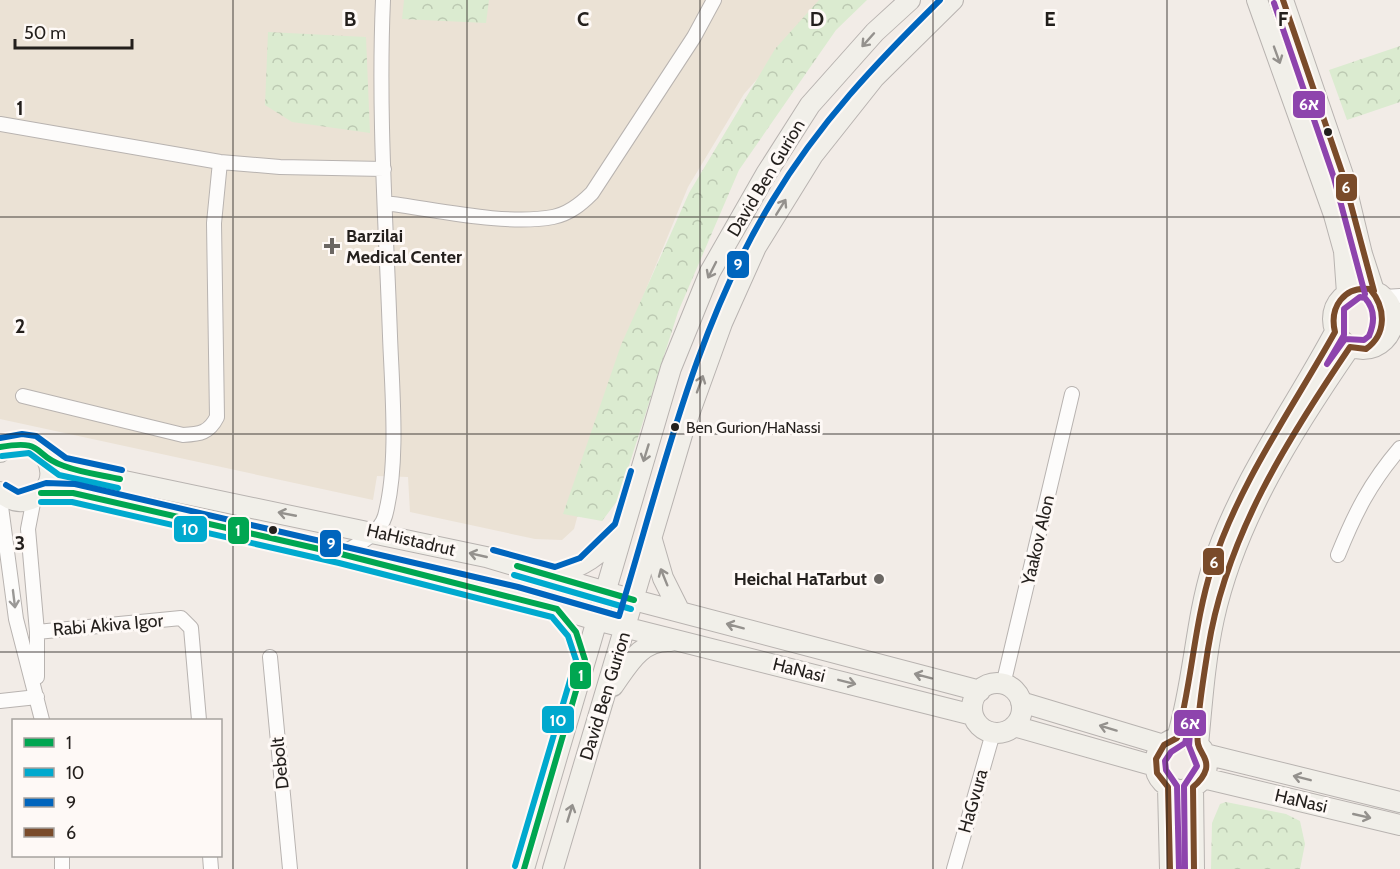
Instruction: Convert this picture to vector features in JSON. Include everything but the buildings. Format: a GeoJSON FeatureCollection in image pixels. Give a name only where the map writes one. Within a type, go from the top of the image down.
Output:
{"type":"FeatureCollection","features":[{"type":"Feature","properties":{"kind":"street"},"geometry":{"type":"LineString","coordinates":[[341,554],[374,532],[384,519],[391,480],[392,400],[381,84],[383,0]]}},
{"type":"Feature","properties":{"kind":"street"},"geometry":{"type":"LineString","coordinates":[[385,203],[502,219],[553,217],[568,212],[592,193],[694,37],[714,0]]}},
{"type":"Feature","properties":{"kind":"street","name":"David Ben Gurion"},"geometry":{"type":"LineString","coordinates":[[524,869],[671,368],[711,272],[766,174],[810,105],[875,32],[910,0]]}},
{"type":"Feature","properties":{"kind":"street","name":"David Ben Gurion"},"geometry":{"type":"LineString","coordinates":[[553,869],[684,428],[722,323],[756,247],[813,155],[867,87],[953,0]]}},
{"type":"Feature","properties":{"kind":"street"},"geometry":{"type":"LineString","coordinates":[[1257,0],[1334,215],[1344,251],[1347,293]]}},
{"type":"Feature","properties":{"kind":"street"},"geometry":{"type":"LineString","coordinates":[[1283,0],[1343,176],[1362,254],[1386,295],[1396,327],[1386,339],[1369,349],[1350,347],[1335,332]]}},
{"type":"Feature","properties":{"kind":"street"},"geometry":{"type":"LineString","coordinates":[[0,124],[220,162],[280,167],[384,169]]}},
{"type":"Feature","properties":{"kind":"street"},"geometry":{"type":"LineString","coordinates":[[23,396],[183,435],[200,434],[211,429],[217,417],[214,223],[220,162]]}},
{"type":"Feature","properties":{"kind":"street"},"geometry":{"type":"LineString","coordinates":[[1350,347],[1276,463],[1233,552],[1214,620],[1202,749],[1206,771],[1198,783],[1184,790],[1168,786],[1159,778],[1155,766],[1159,751],[1171,742],[1185,712],[1205,594],[1240,500],[1335,332],[1333,314],[1340,298],[1356,290],[1386,295]]}},
{"type":"Feature","properties":{"kind":"street","name":"Yaakov Alon"},"geometry":{"type":"LineString","coordinates":[[1004,685],[1072,394]]}},
{"type":"Feature","properties":{"kind":"street","name":"HaHistadrut"},"geometry":{"type":"LineString","coordinates":[[2,449],[23,443],[33,445],[46,457],[72,470],[486,557],[634,600]]}},
{"type":"Feature","properties":{"kind":"street"},"geometry":{"type":"LineString","coordinates":[[1338,555],[1358,507],[1378,474],[1400,448]]}},
{"type":"Feature","properties":{"kind":"street"},"geometry":{"type":"LineString","coordinates":[[36,697],[37,632],[28,529],[29,513],[50,479],[46,457]]}},
{"type":"Feature","properties":{"kind":"street","name":"HaHistadrut"},"geometry":{"type":"LineString","coordinates":[[0,492],[15,501],[38,496],[73,493],[341,554],[625,627]]}},
{"type":"Feature","properties":{"kind":"street"},"geometry":{"type":"LineString","coordinates":[[0,499],[16,619],[42,719]]}},
{"type":"Feature","properties":{"kind":"street"},"geometry":{"type":"LineString","coordinates":[[555,576],[587,563],[601,553],[623,529]]}},
{"type":"Feature","properties":{"kind":"street"},"geometry":{"type":"LineString","coordinates":[[652,540],[663,578],[680,612]]}},
{"type":"Feature","properties":{"kind":"street","name":"HaNasi"},"geometry":{"type":"LineString","coordinates":[[634,600],[980,691]]}},
{"type":"Feature","properties":{"kind":"street"},"geometry":{"type":"LineString","coordinates":[[557,609],[571,622],[579,635],[585,660]]}},
{"type":"Feature","properties":{"kind":"street","name":"Rabi Akiva Igor"},"geometry":{"type":"LineString","coordinates":[[37,632],[181,618],[191,628],[199,719]]}},
{"type":"Feature","properties":{"kind":"street","name":"HaNasi"},"geometry":{"type":"LineString","coordinates":[[625,627],[973,714]]}},
{"type":"Feature","properties":{"kind":"street"},"geometry":{"type":"LineString","coordinates":[[604,698],[636,654],[647,645],[660,640],[688,642]]}},
{"type":"Feature","properties":{"kind":"street","name":"Debolt"},"geometry":{"type":"LineString","coordinates":[[270,657],[290,869]]}},
{"type":"Feature","properties":{"kind":"street"},"geometry":{"type":"LineString","coordinates":[[1004,685],[1018,694],[1021,702],[1019,721],[1001,733],[993,733],[982,728],[973,714],[974,699],[988,686],[1004,685]]}},
{"type":"Feature","properties":{"kind":"street"},"geometry":{"type":"LineString","coordinates":[[0,701],[36,697]]}},
{"type":"Feature","properties":{"kind":"street"},"geometry":{"type":"LineString","coordinates":[[1021,702],[1171,742],[1189,739],[1202,749]]}},
{"type":"Feature","properties":{"kind":"street"},"geometry":{"type":"LineString","coordinates":[[1014,726],[1155,766]]}},
{"type":"Feature","properties":{"kind":"street","name":"HaGvura"},"geometry":{"type":"LineString","coordinates":[[954,869],[993,733]]}},
{"type":"Feature","properties":{"kind":"street","name":"HaNasi"},"geometry":{"type":"LineString","coordinates":[[1202,749],[1400,802]]}},
{"type":"Feature","properties":{"kind":"street"},"geometry":{"type":"LineString","coordinates":[[1194,869],[1198,783]]}},
{"type":"Feature","properties":{"kind":"street","name":"HaNasi"},"geometry":{"type":"LineString","coordinates":[[1198,783],[1400,825]]}},
{"type":"Feature","properties":{"kind":"street"},"geometry":{"type":"LineString","coordinates":[[1168,786],[1170,869]]}},
{"type":"Feature","properties":{"kind":"shaded area","name":"Barzilai Medical Center"},"geometry":{"type":"Polygon","coordinates":[[[0,0],[827,0],[744,94],[688,187],[640,304],[605,413],[574,529],[562,540],[535,539],[410,512],[408,477],[377,476],[373,500],[0,419],[0,0]]]}},
{"type":"Feature","properties":{"kind":"green space"},"geometry":{"type":"Polygon","coordinates":[[[404,0],[489,0],[486,23],[402,19],[404,0]]]}},
{"type":"Feature","properties":{"kind":"green space"},"geometry":{"type":"Polygon","coordinates":[[[819,0],[867,0],[836,30],[739,170],[678,312],[618,500],[602,521],[563,514],[621,345],[689,193],[775,49],[819,0]]]}},
{"type":"Feature","properties":{"kind":"green space"},"geometry":{"type":"Polygon","coordinates":[[[268,32],[366,37],[370,133],[292,122],[265,105],[268,32]]]}},
{"type":"Feature","properties":{"kind":"green space"},"geometry":{"type":"Polygon","coordinates":[[[1400,46],[1400,102],[1347,120],[1329,70],[1400,46]]]}},
{"type":"Feature","properties":{"kind":"green space"},"geometry":{"type":"Polygon","coordinates":[[[1226,802],[1286,814],[1300,821],[1305,844],[1300,869],[1211,869],[1212,823],[1220,804],[1226,802]]]}},
{"type":"Feature","properties":{"kind":"transit line","name":"9"},"geometry":{"type":"LineString","coordinates":[[6,485],[18,492],[46,483],[75,484],[518,587],[619,616],[683,403],[701,351],[745,249],[790,173],[829,120],[893,47],[940,0]]}},
{"type":"Feature","properties":{"kind":"transit line","name":"6"},"geometry":{"type":"LineString","coordinates":[[1283,0],[1343,175],[1374,291]]}},
{"type":"Feature","properties":{"kind":"transit line","name":"6א"},"geometry":{"type":"LineString","coordinates":[[1274,3],[1334,178],[1365,294]]}},
{"type":"Feature","properties":{"kind":"transit line","name":"6"},"geometry":{"type":"LineString","coordinates":[[1170,869],[1168,787],[1157,773],[1156,759],[1164,745],[1177,738],[1201,609],[1212,567],[1223,536],[1251,476],[1335,332],[1334,314],[1340,300],[1353,291],[1370,289],[1381,312],[1382,320],[1378,336],[1366,349],[1350,347],[1304,418],[1262,490],[1229,567],[1217,607],[1201,697],[1197,736],[1206,765],[1203,777],[1193,787],[1194,869]]}},
{"type":"Feature","properties":{"kind":"transit line","name":"6א"},"geometry":{"type":"LineString","coordinates":[[1360,297],[1365,298],[1372,311],[1373,321],[1369,336],[1364,340],[1345,339],[1327,364],[1344,335],[1344,309],[1360,297]]}},
{"type":"Feature","properties":{"kind":"transit line","name":"9"},"geometry":{"type":"LineString","coordinates":[[0,438],[22,434],[36,436],[66,458],[122,470]]}},
{"type":"Feature","properties":{"kind":"transit line","name":"1"},"geometry":{"type":"LineString","coordinates":[[0,447],[25,445],[37,449],[54,462],[64,466],[120,479]]}},
{"type":"Feature","properties":{"kind":"transit line","name":"10"},"geometry":{"type":"LineString","coordinates":[[2,456],[29,453],[59,475],[118,488]]}},
{"type":"Feature","properties":{"kind":"transit line","name":"9"},"geometry":{"type":"LineString","coordinates":[[493,550],[555,567],[580,558],[615,524],[631,471]]}},
{"type":"Feature","properties":{"kind":"transit line","name":"1"},"geometry":{"type":"LineString","coordinates":[[41,493],[73,493],[341,554],[557,609],[576,632],[585,660],[524,869]]}},
{"type":"Feature","properties":{"kind":"transit line","name":"10"},"geometry":{"type":"LineString","coordinates":[[41,502],[72,502],[339,563],[552,617],[568,636],[576,660],[515,866]]}},
{"type":"Feature","properties":{"kind":"transit line","name":"1"},"geometry":{"type":"LineString","coordinates":[[517,566],[634,600]]}},
{"type":"Feature","properties":{"kind":"transit line","name":"10"},"geometry":{"type":"LineString","coordinates":[[514,575],[631,609]]}},
{"type":"Feature","properties":{"kind":"transit line","name":"6א"},"geometry":{"type":"LineString","coordinates":[[1179,869],[1177,786],[1166,770],[1165,761],[1171,752],[1185,743],[1191,719],[1189,746],[1197,766],[1184,786],[1185,869]]}},
{"type":"Feature","properties":{"kind":"place","name":"Barzilai Medical Center"},"geometry":{"type":"Point","coordinates":[332,246]}},
{"type":"Feature","properties":{"kind":"place","name":"Ben Gurion/HaNassi"},"geometry":{"type":"Point","coordinates":[675,427]}},
{"type":"Feature","properties":{"kind":"place","name":"Heichal HaTarbut"},"geometry":{"type":"Point","coordinates":[879,579]}}]}
